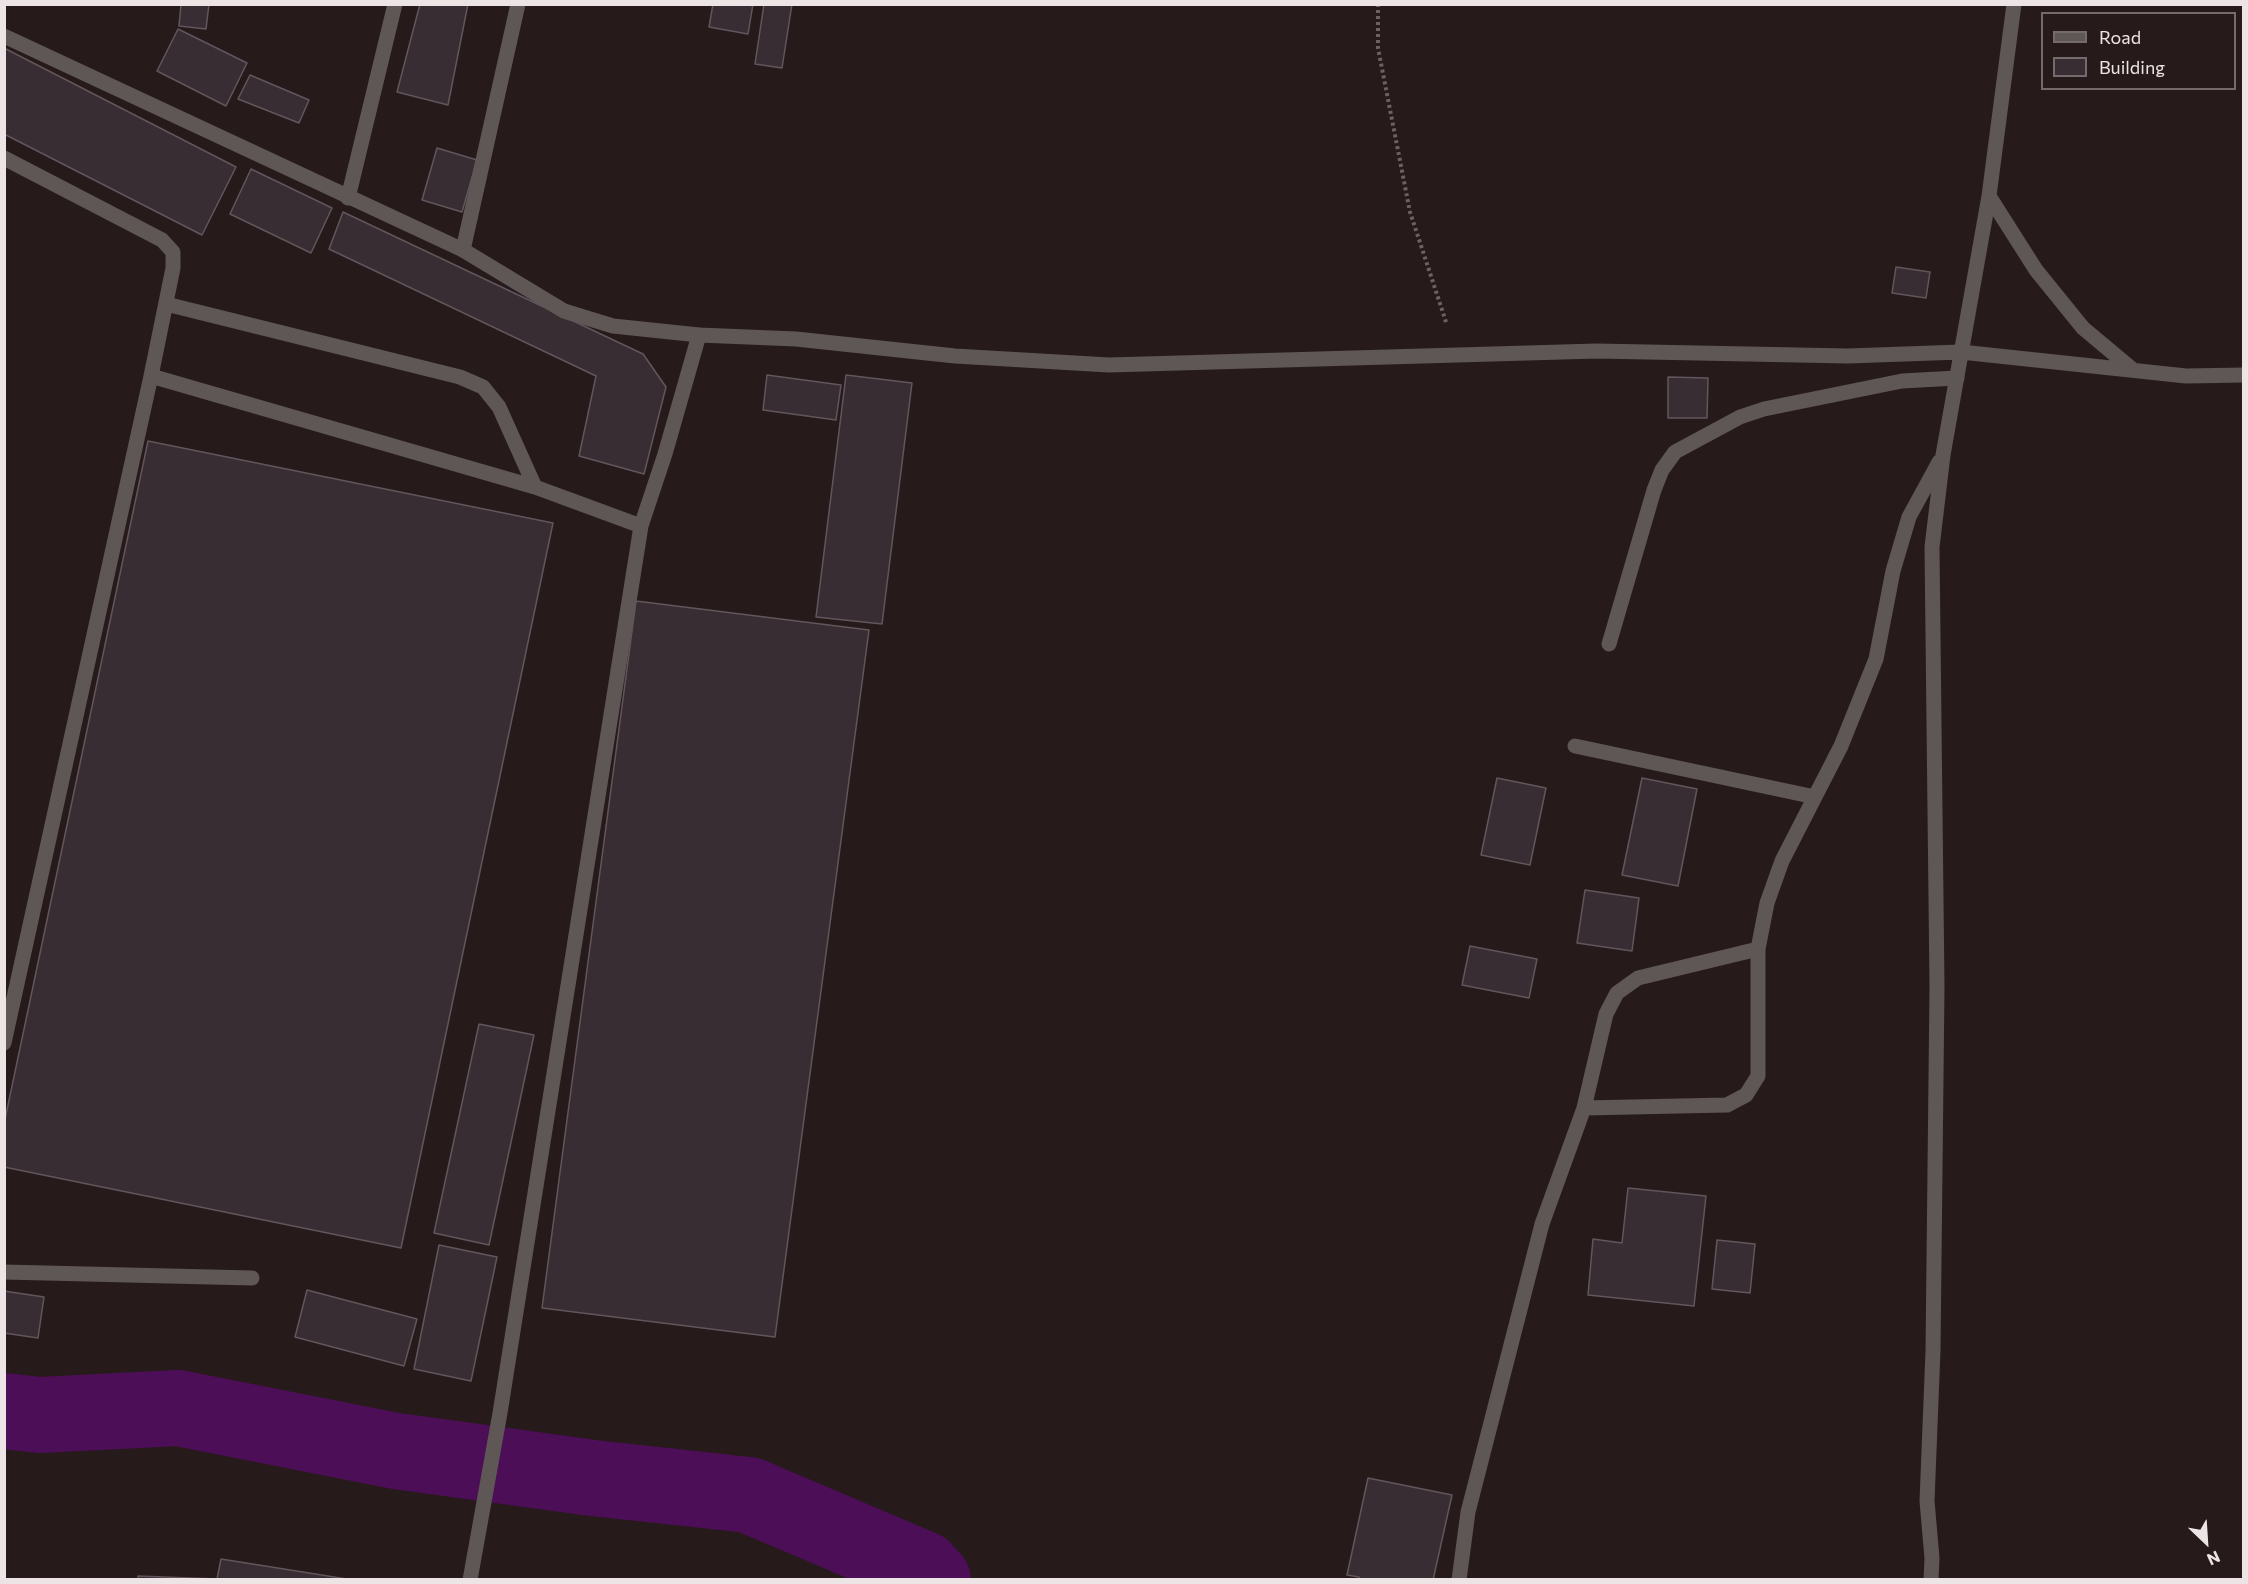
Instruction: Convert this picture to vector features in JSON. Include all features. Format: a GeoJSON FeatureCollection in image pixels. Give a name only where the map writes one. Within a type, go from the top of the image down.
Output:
{"type":"FeatureCollection","features":[{"type":"Feature","properties":{"kind":"street"},"geometry":{"type":"LineString","coordinates":[[348,198],[395,4]]}},
{"type":"Feature","properties":{"kind":"street"},"geometry":{"type":"LineString","coordinates":[[463,250],[518,4]]}},
{"type":"Feature","properties":{"kind":"street"},"geometry":{"type":"LineString","coordinates":[[1930,1580],[1932,1558],[1927,1501],[1933,1351],[1937,987],[1933,805],[1932,547],[1943,455],[1989,196],[2014,4]]}},
{"type":"Feature","properties":{"kind":"street"},"geometry":{"type":"LineString","coordinates":[[4,36],[463,250],[564,311],[613,326],[699,335],[796,339],[955,356],[1109,365],[1597,351],[1848,356],[1961,352],[2186,376],[2244,375]]}},
{"type":"Feature","properties":{"kind":"street"},"geometry":{"type":"LineString","coordinates":[[4,158],[162,240],[173,252],[173,268],[151,376],[4,1043]]}},
{"type":"Feature","properties":{"kind":"street"},"geometry":{"type":"LineString","coordinates":[[1989,196],[2036,270],[2083,328],[2132,369]]}},
{"type":"Feature","properties":{"kind":"street"},"geometry":{"type":"LineString","coordinates":[[166,304],[460,377],[483,387],[499,407],[535,487]]}},
{"type":"Feature","properties":{"kind":"street"},"geometry":{"type":"LineString","coordinates":[[470,1580],[500,1413],[641,526],[665,454],[699,335]]}},
{"type":"Feature","properties":{"kind":"street"},"geometry":{"type":"LineString","coordinates":[[151,376],[535,487],[641,526]]}},
{"type":"Feature","properties":{"kind":"street"},"geometry":{"type":"LineString","coordinates":[[1609,644],[1654,490],[1662,470],[1675,452],[1740,417],[1764,410],[1902,381],[1957,378]]}},
{"type":"Feature","properties":{"kind":"street"},"geometry":{"type":"LineString","coordinates":[[1584,1108],[1727,1105],[1746,1095],[1758,1076],[1758,949],[1767,903],[1782,861],[1841,746],[1876,659],[1893,571],[1909,517],[1943,455]]}},
{"type":"Feature","properties":{"kind":"street"},"geometry":{"type":"LineString","coordinates":[[1575,746],[1815,797]]}},
{"type":"Feature","properties":{"kind":"street"},"geometry":{"type":"LineString","coordinates":[[1459,1580],[1468,1512],[1542,1224],[1584,1108],[1606,1014],[1617,993],[1638,978],[1758,949]]}},
{"type":"Feature","properties":{"kind":"street"},"geometry":{"type":"LineString","coordinates":[[4,1272],[252,1278]]}},
{"type":"Feature","properties":{"kind":"path"},"geometry":{"type":"LineString","coordinates":[[1378,4],[1378,48],[1410,212],[1457,354]]}},
{"type":"Feature","properties":{"kind":"building"},"geometry":{"type":"Polygon","coordinates":[[[181,4],[209,4],[206,29],[179,26],[181,4]]]}},
{"type":"Feature","properties":{"kind":"building"},"geometry":{"type":"Polygon","coordinates":[[[420,4],[468,4],[448,105],[397,92],[420,4]]]}},
{"type":"Feature","properties":{"kind":"building"},"geometry":{"type":"Polygon","coordinates":[[[713,4],[753,4],[748,34],[709,27],[713,4]]]}},
{"type":"Feature","properties":{"kind":"building"},"geometry":{"type":"Polygon","coordinates":[[[764,4],[792,4],[782,68],[755,64],[764,4]]]}},
{"type":"Feature","properties":{"kind":"building"},"geometry":{"type":"Polygon","coordinates":[[[178,29],[247,63],[226,106],[157,71],[178,29]]]}},
{"type":"Feature","properties":{"kind":"building"},"geometry":{"type":"Polygon","coordinates":[[[4,48],[236,167],[202,235],[4,134],[4,48]]]}},
{"type":"Feature","properties":{"kind":"building"},"geometry":{"type":"Polygon","coordinates":[[[250,75],[309,100],[299,123],[238,99],[250,75]]]}},
{"type":"Feature","properties":{"kind":"building"},"geometry":{"type":"Polygon","coordinates":[[[437,148],[477,160],[462,212],[422,200],[437,148]]]}},
{"type":"Feature","properties":{"kind":"building"},"geometry":{"type":"Polygon","coordinates":[[[251,169],[332,208],[311,253],[230,214],[251,169]]]}},
{"type":"Feature","properties":{"kind":"building"},"geometry":{"type":"Polygon","coordinates":[[[343,212],[643,354],[666,387],[644,474],[579,456],[596,376],[329,249],[343,212]]]}},
{"type":"Feature","properties":{"kind":"building"},"geometry":{"type":"Polygon","coordinates":[[[1896,267],[1930,272],[1926,298],[1892,293],[1896,267]]]}},
{"type":"Feature","properties":{"kind":"building"},"geometry":{"type":"Polygon","coordinates":[[[767,375],[841,385],[836,420],[763,410],[767,375]]]}},
{"type":"Feature","properties":{"kind":"building"},"geometry":{"type":"Polygon","coordinates":[[[846,375],[912,383],[882,624],[816,617],[846,375]]]}},
{"type":"Feature","properties":{"kind":"building"},"geometry":{"type":"Polygon","coordinates":[[[1668,377],[1708,378],[1707,418],[1668,418],[1668,377]]]}},
{"type":"Feature","properties":{"kind":"building"},"geometry":{"type":"Polygon","coordinates":[[[148,441],[553,523],[401,1248],[4,1167],[4,1124],[148,441]]]}},
{"type":"Feature","properties":{"kind":"building"},"geometry":{"type":"Polygon","coordinates":[[[636,601],[869,630],[775,1337],[542,1308],[636,601]]]}},
{"type":"Feature","properties":{"kind":"building"},"geometry":{"type":"Polygon","coordinates":[[[1497,778],[1546,788],[1530,865],[1481,855],[1497,778]]]}},
{"type":"Feature","properties":{"kind":"building"},"geometry":{"type":"Polygon","coordinates":[[[1642,778],[1697,789],[1678,886],[1622,875],[1642,778]]]}},
{"type":"Feature","properties":{"kind":"building"},"geometry":{"type":"Polygon","coordinates":[[[1585,890],[1639,898],[1632,951],[1577,943],[1585,890]]]}},
{"type":"Feature","properties":{"kind":"building"},"geometry":{"type":"Polygon","coordinates":[[[1470,946],[1537,959],[1529,998],[1462,985],[1470,946]]]}},
{"type":"Feature","properties":{"kind":"building"},"geometry":{"type":"Polygon","coordinates":[[[479,1024],[534,1035],[489,1245],[434,1233],[479,1024]]]}},
{"type":"Feature","properties":{"kind":"building"},"geometry":{"type":"Polygon","coordinates":[[[1628,1188],[1706,1196],[1694,1306],[1588,1295],[1593,1239],[1622,1243],[1628,1188]]]}},
{"type":"Feature","properties":{"kind":"building"},"geometry":{"type":"Polygon","coordinates":[[[1717,1240],[1755,1244],[1750,1293],[1712,1289],[1717,1240]]]}},
{"type":"Feature","properties":{"kind":"building"},"geometry":{"type":"Polygon","coordinates":[[[439,1245],[497,1257],[471,1381],[414,1369],[439,1245]]]}},
{"type":"Feature","properties":{"kind":"building"},"geometry":{"type":"Polygon","coordinates":[[[307,1290],[417,1319],[404,1366],[295,1337],[307,1290]]]}},
{"type":"Feature","properties":{"kind":"building"},"geometry":{"type":"Polygon","coordinates":[[[4,1291],[44,1297],[38,1338],[4,1333],[4,1291]]]}},
{"type":"Feature","properties":{"kind":"building"},"geometry":{"type":"Polygon","coordinates":[[[1368,1478],[1452,1495],[1433,1580],[1359,1580],[1359,1577],[1347,1575],[1368,1478]]]}},
{"type":"Feature","properties":{"kind":"building"},"geometry":{"type":"Polygon","coordinates":[[[221,1559],[353,1580],[138,1580],[138,1576],[217,1579],[221,1559]]]}},
{"type":"Feature","properties":{"kind":"waterway"},"geometry":{"type":"LineString","coordinates":[[4,1411],[40,1415],[178,1408],[396,1451],[593,1478],[749,1495],[923,1569],[933,1580]]}}]}
